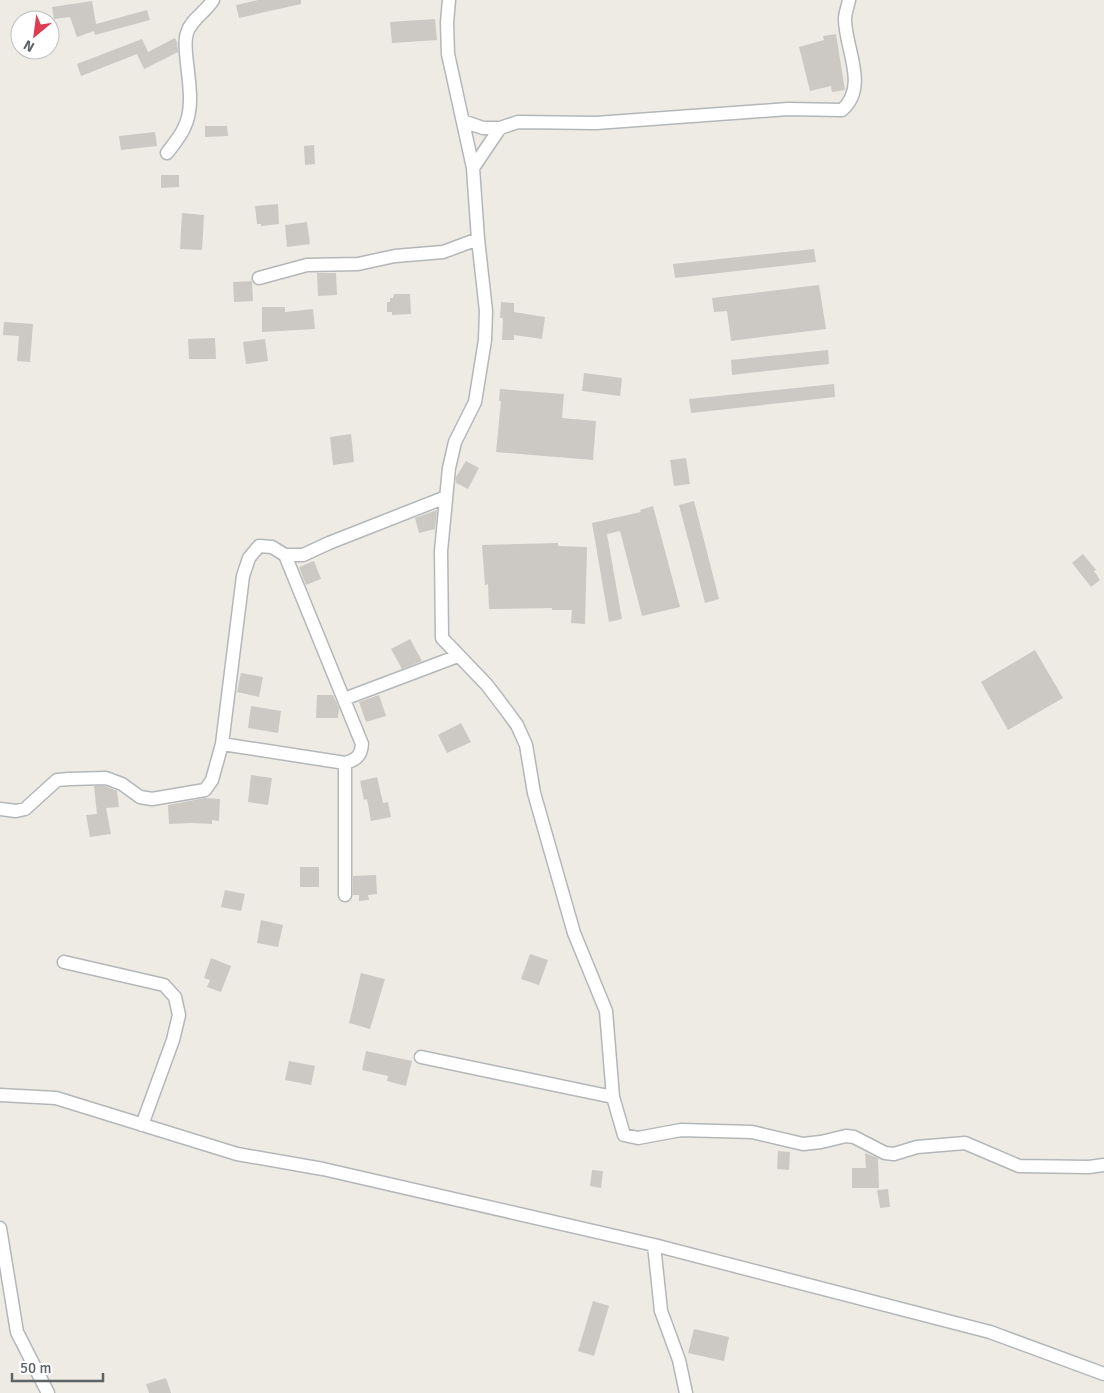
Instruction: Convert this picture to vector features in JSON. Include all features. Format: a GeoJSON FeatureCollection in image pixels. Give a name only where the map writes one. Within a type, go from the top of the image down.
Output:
{"type":"FeatureCollection","features":[{"type":"Feature","properties":{"kind":"street"},"geometry":{"type":"LineString","coordinates":[[167,153],[185,127],[188,116],[190,93],[185,43],[187,32],[193,22],[208,8],[213,0]]}},
{"type":"Feature","properties":{"kind":"street"},"geometry":{"type":"LineString","coordinates":[[449,0],[448,54],[473,168],[486,311],[486,340],[475,402],[455,442],[449,468],[441,551],[442,638],[486,685],[506,710],[517,725],[526,746],[534,793],[574,933],[606,1011],[613,1097],[624,1135],[638,1138],[681,1130],[752,1132],[803,1144],[846,1136],[854,1137],[885,1153],[894,1154],[917,1147],[965,1144],[1019,1166],[1089,1167],[1104,1165]]}},
{"type":"Feature","properties":{"kind":"street"},"geometry":{"type":"LineString","coordinates":[[463,121],[483,128],[500,128],[518,122],[596,123],[788,109],[842,110],[850,104],[856,78],[844,18],[849,0]]}},
{"type":"Feature","properties":{"kind":"street"},"geometry":{"type":"LineString","coordinates":[[473,168],[500,128]]}},
{"type":"Feature","properties":{"kind":"street"},"geometry":{"type":"LineString","coordinates":[[259,278],[307,265],[358,264],[395,256],[443,252],[478,239]]}},
{"type":"Feature","properties":{"kind":"street"},"geometry":{"type":"LineString","coordinates":[[0,809],[16,811],[25,809],[57,780],[69,778],[106,778],[122,784],[140,797],[152,799],[205,790],[212,780],[222,744],[243,576],[249,558],[259,546],[272,547],[285,555],[303,555],[446,497]]}},
{"type":"Feature","properties":{"kind":"street"},"geometry":{"type":"LineString","coordinates":[[222,744],[345,763],[355,760],[361,753],[362,744],[285,555]]}},
{"type":"Feature","properties":{"kind":"street"},"geometry":{"type":"LineString","coordinates":[[344,699],[458,656]]}},
{"type":"Feature","properties":{"kind":"street"},"geometry":{"type":"LineString","coordinates":[[345,763],[345,895]]}},
{"type":"Feature","properties":{"kind":"street"},"geometry":{"type":"LineString","coordinates":[[64,962],[164,985],[175,997],[179,1015],[173,1040],[142,1125]]}},
{"type":"Feature","properties":{"kind":"street"},"geometry":{"type":"LineString","coordinates":[[421,1057],[613,1097]]}},
{"type":"Feature","properties":{"kind":"street"},"geometry":{"type":"LineString","coordinates":[[0,1095],[56,1098],[237,1154],[323,1169],[654,1245],[990,1332],[1104,1374]]}},
{"type":"Feature","properties":{"kind":"street"},"geometry":{"type":"LineString","coordinates":[[0,1228],[6,1302],[17,1332],[48,1393]]}},
{"type":"Feature","properties":{"kind":"street"},"geometry":{"type":"LineString","coordinates":[[654,1245],[661,1311],[678,1360],[686,1393]]}},
{"type":"Feature","properties":{"kind":"building"},"geometry":{"type":"Polygon","coordinates":[[[258,0],[301,0],[301,4],[239,18],[236,5],[258,0]]]}},
{"type":"Feature","properties":{"kind":"building"},"geometry":{"type":"Polygon","coordinates":[[[92,1],[96,24],[147,10],[150,20],[95,35],[94,31],[77,37],[70,17],[60,18],[60,10],[52,10],[52,7],[92,1]]]}},
{"type":"Feature","properties":{"kind":"building"},"geometry":{"type":"Polygon","coordinates":[[[435,19],[437,40],[392,43],[390,22],[435,19]]]}},
{"type":"Feature","properties":{"kind":"building"},"geometry":{"type":"Polygon","coordinates":[[[836,34],[845,90],[832,92],[831,86],[810,91],[799,47],[824,40],[823,36],[836,34]]]}},
{"type":"Feature","properties":{"kind":"building"},"geometry":{"type":"Polygon","coordinates":[[[175,38],[178,52],[144,69],[137,54],[81,76],[77,64],[142,39],[148,52],[175,38]]]}},
{"type":"Feature","properties":{"kind":"building"},"geometry":{"type":"Polygon","coordinates":[[[205,126],[227,126],[228,136],[205,137],[205,126]]]}},
{"type":"Feature","properties":{"kind":"building"},"geometry":{"type":"Polygon","coordinates":[[[155,132],[157,146],[121,150],[119,136],[155,132]]]}},
{"type":"Feature","properties":{"kind":"building"},"geometry":{"type":"Polygon","coordinates":[[[314,145],[315,164],[305,165],[304,146],[314,145]]]}},
{"type":"Feature","properties":{"kind":"building"},"geometry":{"type":"Polygon","coordinates":[[[161,175],[179,175],[179,187],[161,188],[161,175]]]}},
{"type":"Feature","properties":{"kind":"building"},"geometry":{"type":"Polygon","coordinates":[[[278,204],[279,224],[261,226],[261,224],[257,224],[255,206],[278,204]]]}},
{"type":"Feature","properties":{"kind":"building"},"geometry":{"type":"Polygon","coordinates":[[[182,213],[204,215],[202,250],[180,249],[182,213]]]}},
{"type":"Feature","properties":{"kind":"building"},"geometry":{"type":"Polygon","coordinates":[[[307,222],[310,244],[287,247],[285,225],[307,222]]]}},
{"type":"Feature","properties":{"kind":"building"},"geometry":{"type":"Polygon","coordinates":[[[814,249],[816,262],[675,278],[673,264],[814,249]]]}},
{"type":"Feature","properties":{"kind":"building"},"geometry":{"type":"Polygon","coordinates":[[[317,273],[336,273],[337,295],[318,296],[317,273]]]}},
{"type":"Feature","properties":{"kind":"building"},"geometry":{"type":"Polygon","coordinates":[[[252,281],[253,301],[234,302],[233,282],[252,281]]]}},
{"type":"Feature","properties":{"kind":"building"},"geometry":{"type":"Polygon","coordinates":[[[819,285],[826,329],[731,341],[727,311],[714,312],[712,298],[819,285]]]}},
{"type":"Feature","properties":{"kind":"building"},"geometry":{"type":"Polygon","coordinates":[[[394,294],[410,294],[411,314],[392,315],[392,312],[387,312],[387,302],[390,302],[390,298],[393,298],[394,294]]]}},
{"type":"Feature","properties":{"kind":"building"},"geometry":{"type":"Polygon","coordinates":[[[501,302],[514,303],[514,312],[545,317],[542,339],[514,335],[514,340],[502,340],[503,318],[500,318],[501,302]]]}},
{"type":"Feature","properties":{"kind":"building"},"geometry":{"type":"Polygon","coordinates":[[[262,307],[285,307],[285,312],[313,309],[315,329],[262,332],[262,307]]]}},
{"type":"Feature","properties":{"kind":"building"},"geometry":{"type":"Polygon","coordinates":[[[4,322],[33,324],[30,362],[17,361],[19,336],[3,335],[4,322]]]}},
{"type":"Feature","properties":{"kind":"building"},"geometry":{"type":"Polygon","coordinates":[[[215,338],[216,359],[189,359],[188,339],[215,338]]]}},
{"type":"Feature","properties":{"kind":"building"},"geometry":{"type":"Polygon","coordinates":[[[265,339],[268,361],[246,364],[243,342],[265,339]]]}},
{"type":"Feature","properties":{"kind":"building"},"geometry":{"type":"Polygon","coordinates":[[[828,350],[829,364],[732,375],[731,360],[828,350]]]}},
{"type":"Feature","properties":{"kind":"building"},"geometry":{"type":"Polygon","coordinates":[[[584,373],[622,378],[620,396],[582,391],[584,373]]]}},
{"type":"Feature","properties":{"kind":"building"},"geometry":{"type":"Polygon","coordinates":[[[834,384],[835,397],[691,413],[689,399],[834,384]]]}},
{"type":"Feature","properties":{"kind":"building"},"geometry":{"type":"Polygon","coordinates":[[[500,389],[564,394],[562,418],[596,421],[593,460],[496,452],[501,401],[499,401],[500,389]]]}},
{"type":"Feature","properties":{"kind":"building"},"geometry":{"type":"Polygon","coordinates":[[[351,434],[354,462],[333,465],[330,437],[351,434]]]}},
{"type":"Feature","properties":{"kind":"building"},"geometry":{"type":"Polygon","coordinates":[[[686,458],[690,484],[674,486],[670,460],[686,458]]]}},
{"type":"Feature","properties":{"kind":"building"},"geometry":{"type":"Polygon","coordinates":[[[466,461],[479,468],[468,489],[456,483],[456,477],[466,461]]]}},
{"type":"Feature","properties":{"kind":"building"},"geometry":{"type":"Polygon","coordinates":[[[694,501],[719,599],[705,603],[679,505],[694,501]]]}},
{"type":"Feature","properties":{"kind":"building"},"geometry":{"type":"Polygon","coordinates":[[[653,506],[680,607],[642,616],[620,531],[607,534],[622,619],[609,622],[592,523],[641,512],[640,510],[653,506]]]}},
{"type":"Feature","properties":{"kind":"building"},"geometry":{"type":"Polygon","coordinates":[[[437,510],[435,529],[419,533],[415,518],[437,510]]]}},
{"type":"Feature","properties":{"kind":"building"},"geometry":{"type":"Polygon","coordinates":[[[558,543],[558,546],[587,547],[585,624],[571,623],[572,610],[552,610],[552,608],[489,609],[488,584],[485,585],[482,545],[558,543]]]}},
{"type":"Feature","properties":{"kind":"building"},"geometry":{"type":"Polygon","coordinates":[[[1083,554],[1096,570],[1094,571],[1100,580],[1091,587],[1072,563],[1083,554]]]}},
{"type":"Feature","properties":{"kind":"building"},"geometry":{"type":"Polygon","coordinates":[[[314,561],[321,579],[306,585],[299,567],[314,561]]]}},
{"type":"Feature","properties":{"kind":"building"},"geometry":{"type":"Polygon","coordinates":[[[410,639],[422,661],[402,669],[391,649],[410,639]]]}},
{"type":"Feature","properties":{"kind":"building"},"geometry":{"type":"Polygon","coordinates":[[[1035,650],[1063,698],[1008,730],[981,682],[1035,650]]]}},
{"type":"Feature","properties":{"kind":"building"},"geometry":{"type":"Polygon","coordinates":[[[241,673],[263,677],[259,697],[237,692],[241,673]]]}},
{"type":"Feature","properties":{"kind":"building"},"geometry":{"type":"Polygon","coordinates":[[[317,695],[333,695],[339,708],[338,718],[316,718],[317,695]]]}},
{"type":"Feature","properties":{"kind":"building"},"geometry":{"type":"Polygon","coordinates":[[[379,695],[386,716],[366,722],[359,702],[379,695]]]}},
{"type":"Feature","properties":{"kind":"building"},"geometry":{"type":"Polygon","coordinates":[[[251,706],[281,711],[278,733],[248,728],[251,706]]]}},
{"type":"Feature","properties":{"kind":"building"},"geometry":{"type":"Polygon","coordinates":[[[461,723],[471,742],[447,753],[438,735],[461,723]]]}},
{"type":"Feature","properties":{"kind":"building"},"geometry":{"type":"Polygon","coordinates":[[[251,775],[272,778],[268,805],[248,802],[251,775]]]}},
{"type":"Feature","properties":{"kind":"building"},"geometry":{"type":"Polygon","coordinates":[[[377,777],[383,803],[388,802],[391,817],[371,821],[367,799],[364,800],[360,781],[377,777]]]}},
{"type":"Feature","properties":{"kind":"building"},"geometry":{"type":"Polygon","coordinates":[[[94,786],[105,786],[117,791],[119,807],[106,808],[111,834],[90,837],[86,815],[97,814],[94,786]]]}},
{"type":"Feature","properties":{"kind":"building"},"geometry":{"type":"Polygon","coordinates":[[[205,798],[220,799],[219,821],[212,820],[212,824],[169,824],[168,805],[205,798]]]}},
{"type":"Feature","properties":{"kind":"building"},"geometry":{"type":"Polygon","coordinates":[[[300,867],[319,867],[319,887],[300,887],[300,867]]]}},
{"type":"Feature","properties":{"kind":"building"},"geometry":{"type":"Polygon","coordinates":[[[376,875],[377,894],[368,895],[369,900],[359,901],[359,895],[353,895],[353,876],[376,875]]]}},
{"type":"Feature","properties":{"kind":"building"},"geometry":{"type":"Polygon","coordinates":[[[225,890],[245,894],[241,911],[221,907],[225,890]]]}},
{"type":"Feature","properties":{"kind":"building"},"geometry":{"type":"Polygon","coordinates":[[[261,920],[283,925],[278,947],[257,943],[261,920]]]}},
{"type":"Feature","properties":{"kind":"building"},"geometry":{"type":"Polygon","coordinates":[[[530,954],[548,960],[539,985],[521,979],[530,954]]]}},
{"type":"Feature","properties":{"kind":"building"},"geometry":{"type":"Polygon","coordinates":[[[211,958],[231,966],[221,992],[207,987],[210,980],[204,978],[211,958]]]}},
{"type":"Feature","properties":{"kind":"building"},"geometry":{"type":"Polygon","coordinates":[[[361,973],[385,979],[370,1029],[349,1023],[361,973]]]}},
{"type":"Feature","properties":{"kind":"building"},"geometry":{"type":"Polygon","coordinates":[[[366,1051],[412,1061],[406,1086],[387,1081],[388,1076],[362,1070],[366,1051]]]}},
{"type":"Feature","properties":{"kind":"building"},"geometry":{"type":"Polygon","coordinates":[[[289,1061],[315,1066],[311,1085],[285,1080],[289,1061]]]}},
{"type":"Feature","properties":{"kind":"building"},"geometry":{"type":"Polygon","coordinates":[[[778,1151],[790,1152],[789,1170],[777,1169],[778,1151]]]}},
{"type":"Feature","properties":{"kind":"building"},"geometry":{"type":"Polygon","coordinates":[[[865,1153],[878,1158],[879,1188],[852,1188],[852,1168],[866,1168],[865,1153]]]}},
{"type":"Feature","properties":{"kind":"building"},"geometry":{"type":"Polygon","coordinates":[[[592,1170],[603,1171],[601,1188],[590,1186],[592,1170]]]}},
{"type":"Feature","properties":{"kind":"building"},"geometry":{"type":"Polygon","coordinates":[[[888,1189],[890,1207],[880,1208],[877,1190],[888,1189]]]}},
{"type":"Feature","properties":{"kind":"building"},"geometry":{"type":"Polygon","coordinates":[[[593,1301],[609,1306],[594,1356],[578,1351],[593,1301]]]}},
{"type":"Feature","properties":{"kind":"building"},"geometry":{"type":"Polygon","coordinates":[[[694,1329],[729,1337],[724,1361],[688,1353],[694,1329]]]}},
{"type":"Feature","properties":{"kind":"building"},"geometry":{"type":"Polygon","coordinates":[[[166,1378],[171,1393],[149,1393],[146,1384],[166,1378]]]}}]}
